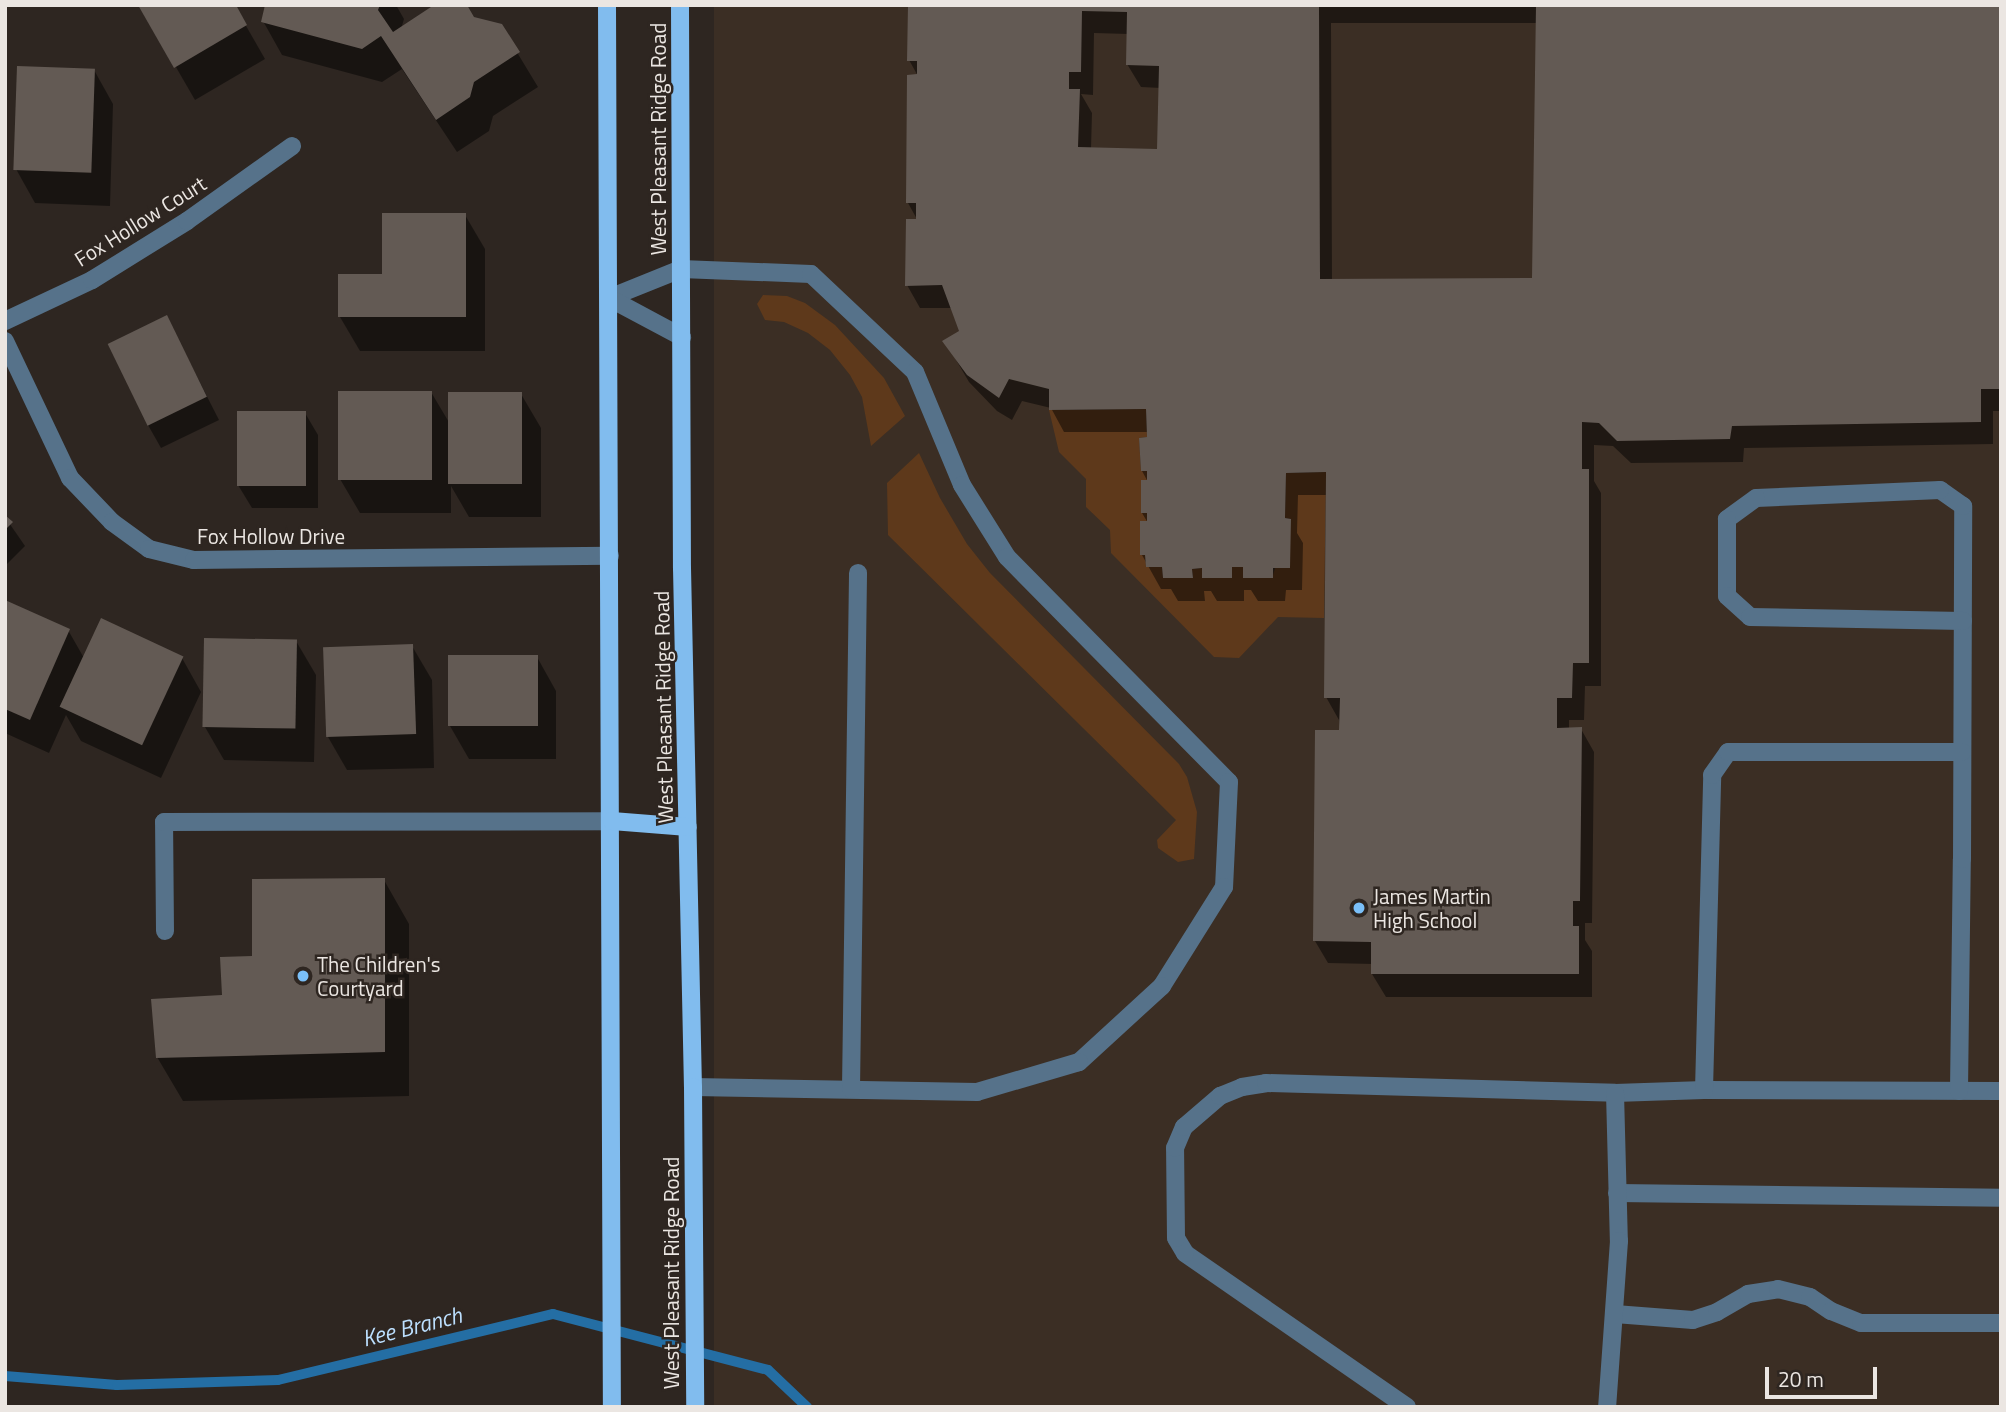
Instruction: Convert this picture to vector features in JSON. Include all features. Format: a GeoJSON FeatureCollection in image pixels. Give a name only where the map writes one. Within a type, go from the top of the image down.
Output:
{"type":"FeatureCollection","features":[{"type":"Feature","properties":{"kind":"main road"},"geometry":{"type":"LineString","coordinates":[[607,5],[612,1407]]}},
{"type":"Feature","properties":{"kind":"main road","name":"West Pleasant Ridge Road"},"geometry":{"type":"LineString","coordinates":[[680,5],[695,1407]]}},
{"type":"Feature","properties":{"kind":"main road"},"geometry":{"type":"LineString","coordinates":[[612,821],[688,827]]}},
{"type":"Feature","properties":{"kind":"street","name":"Fox Hollow Court"},"geometry":{"type":"LineString","coordinates":[[5,321],[103,274],[187,221],[292,146]]}},
{"type":"Feature","properties":{"kind":"street"},"geometry":{"type":"LineString","coordinates":[[610,299],[681,269],[811,274],[915,372],[962,485],[1007,557],[1229,782],[1224,887],[1162,986],[1079,1062],[977,1092],[693,1087]]}},
{"type":"Feature","properties":{"kind":"street"},"geometry":{"type":"LineString","coordinates":[[610,299],[682,337]]}},
{"type":"Feature","properties":{"kind":"street","name":"Fox Hollow Drive"},"geometry":{"type":"LineString","coordinates":[[5,341],[70,478],[112,522],[149,550],[194,561],[610,556]]}},
{"type":"Feature","properties":{"kind":"street"},"geometry":{"type":"LineString","coordinates":[[1959,1091],[1964,506],[1940,490],[1756,498],[1727,519],[1727,596],[1750,617],[1963,621]]}},
{"type":"Feature","properties":{"kind":"street"},"geometry":{"type":"LineString","coordinates":[[851,1089],[858,573]]}},
{"type":"Feature","properties":{"kind":"street"},"geometry":{"type":"LineString","coordinates":[[1704,1090],[1712,775],[1728,752],[1962,752]]}},
{"type":"Feature","properties":{"kind":"street"},"geometry":{"type":"LineString","coordinates":[[165,931],[164,822],[612,821]]}},
{"type":"Feature","properties":{"kind":"street"},"geometry":{"type":"LineString","coordinates":[[1407,1407],[1185,1253],[1175,1238],[1175,1148],[1184,1127],[1220,1096],[1242,1087],[1266,1083],[1615,1093],[1704,1090],[2001,1091]]}},
{"type":"Feature","properties":{"kind":"street"},"geometry":{"type":"LineString","coordinates":[[1607,1407],[1615,1314],[1618,1193],[1615,1093]]}},
{"type":"Feature","properties":{"kind":"street"},"geometry":{"type":"LineString","coordinates":[[1618,1193],[2001,1198]]}},
{"type":"Feature","properties":{"kind":"street"},"geometry":{"type":"LineString","coordinates":[[1615,1314],[1693,1320],[1717,1312],[1748,1294],[1778,1289],[1810,1297],[1831,1311],[1861,1323],[2001,1323]]}},
{"type":"Feature","properties":{"kind":"shaded area","name":"James Martin High School"},"geometry":{"type":"Polygon","coordinates":[[[714,5],[2001,5],[2001,1407],[714,1407],[714,5]]]}},
{"type":"Feature","properties":{"kind":"shaded area"},"geometry":{"type":"Polygon","coordinates":[[[763,295],[787,296],[805,303],[835,325],[884,378],[905,416],[871,446],[862,397],[850,375],[830,350],[808,333],[784,322],[765,320],[757,304],[763,295]]]}},
{"type":"Feature","properties":{"kind":"shaded area"},"geometry":{"type":"Polygon","coordinates":[[[1146,409],[1147,437],[1139,438],[1141,471],[1147,471],[1147,480],[1141,480],[1141,513],[1147,513],[1147,521],[1140,522],[1140,555],[1145,555],[1146,567],[1162,567],[1163,578],[1193,578],[1192,569],[1202,568],[1203,578],[1232,578],[1232,567],[1243,567],[1243,578],[1272,578],[1291,519],[1285,518],[1286,473],[1326,472],[1324,618],[1278,617],[1239,658],[1214,657],[1111,553],[1110,530],[1086,507],[1086,479],[1059,452],[1049,410],[1146,409]]]}},
{"type":"Feature","properties":{"kind":"shaded area"},"geometry":{"type":"Polygon","coordinates":[[[919,453],[940,498],[967,544],[990,573],[1179,764],[1187,777],[1197,812],[1194,859],[1178,862],[1158,848],[1157,840],[1176,820],[888,535],[887,483],[919,453]]]}},
{"type":"Feature","properties":{"kind":"building"},"geometry":{"type":"Polygon","coordinates":[[[138,5],[236,5],[247,25],[174,68],[138,5]]]}},
{"type":"Feature","properties":{"kind":"building"},"geometry":{"type":"Polygon","coordinates":[[[265,5],[380,5],[378,10],[393,32],[434,5],[467,5],[474,17],[502,24],[520,52],[474,82],[470,97],[436,120],[381,36],[362,49],[261,22],[265,5]]]}},
{"type":"Feature","properties":{"kind":"building","name":"James Martin High School"},"geometry":{"type":"Polygon","coordinates":[[[908,5],[1319,5],[1320,279],[1532,278],[1536,5],[2001,5],[2001,389],[1981,389],[1981,422],[1732,426],[1730,439],[1617,441],[1599,423],[1582,422],[1582,469],[1589,469],[1589,663],[1573,663],[1572,698],[1557,698],[1557,728],[1582,727],[1580,901],[1573,901],[1573,926],[1579,926],[1579,974],[1371,974],[1371,942],[1313,941],[1315,730],[1339,730],[1340,698],[1324,698],[1326,472],[1286,473],[1285,518],[1291,519],[1290,568],[1273,568],[1273,578],[1243,578],[1243,567],[1232,567],[1232,578],[1202,578],[1202,568],[1192,569],[1193,578],[1163,578],[1162,567],[1146,567],[1145,555],[1140,555],[1140,521],[1147,521],[1147,513],[1141,513],[1141,480],[1147,480],[1147,471],[1141,471],[1139,438],[1147,437],[1146,409],[1049,410],[1049,389],[1009,379],[999,398],[967,375],[942,341],[959,331],[942,285],[905,286],[906,219],[916,219],[916,203],[906,203],[907,75],[917,74],[917,61],[907,61],[908,5]],[[1082,11],[1081,72],[1069,72],[1069,89],[1080,89],[1078,147],[1157,149],[1159,66],[1126,65],[1127,12],[1082,11]]]}},
{"type":"Feature","properties":{"kind":"building"},"geometry":{"type":"Polygon","coordinates":[[[17,66],[95,69],[91,173],[13,170],[17,66]]]}},
{"type":"Feature","properties":{"kind":"building"},"geometry":{"type":"Polygon","coordinates":[[[382,213],[466,213],[466,317],[338,317],[338,274],[382,274],[382,213]]]}},
{"type":"Feature","properties":{"kind":"building"},"geometry":{"type":"Polygon","coordinates":[[[167,315],[207,397],[148,426],[108,344],[167,315]]]}},
{"type":"Feature","properties":{"kind":"building"},"geometry":{"type":"Polygon","coordinates":[[[338,391],[432,391],[432,480],[338,480],[338,391]]]}},
{"type":"Feature","properties":{"kind":"building"},"geometry":{"type":"Polygon","coordinates":[[[448,392],[522,392],[522,484],[448,484],[448,392]]]}},
{"type":"Feature","properties":{"kind":"building"},"geometry":{"type":"Polygon","coordinates":[[[237,411],[306,411],[306,486],[237,486],[237,411]]]}},
{"type":"Feature","properties":{"kind":"building"},"geometry":{"type":"Polygon","coordinates":[[[5,515],[13,522],[5,530],[5,515]]]}},
{"type":"Feature","properties":{"kind":"building"},"geometry":{"type":"Polygon","coordinates":[[[5,600],[70,629],[30,720],[5,709],[5,600]]]}},
{"type":"Feature","properties":{"kind":"building"},"geometry":{"type":"Polygon","coordinates":[[[101,618],[183,656],[142,745],[60,707],[101,618]]]}},
{"type":"Feature","properties":{"kind":"building"},"geometry":{"type":"Polygon","coordinates":[[[204,638],[297,640],[295,729],[202,727],[204,638]]]}},
{"type":"Feature","properties":{"kind":"building"},"geometry":{"type":"Polygon","coordinates":[[[413,644],[416,734],[326,737],[323,647],[413,644]]]}},
{"type":"Feature","properties":{"kind":"building"},"geometry":{"type":"Polygon","coordinates":[[[448,655],[538,655],[538,726],[448,726],[448,655]]]}},
{"type":"Feature","properties":{"kind":"building","name":"The Children's Courtyard"},"geometry":{"type":"Polygon","coordinates":[[[385,878],[385,1052],[156,1058],[151,999],[222,995],[220,957],[252,956],[252,879],[385,878]]]}},
{"type":"Feature","properties":{"kind":"waterway","name":"Kee Branch"},"geometry":{"type":"LineString","coordinates":[[5,1376],[117,1385],[278,1380],[553,1314],[768,1370],[807,1407]]}},
{"type":"Feature","properties":{"kind":"place","name":"James Martin High School"},"geometry":{"type":"Point","coordinates":[1359,908]}},
{"type":"Feature","properties":{"kind":"place","name":"The Children's Courtyard"},"geometry":{"type":"Point","coordinates":[303,976]}}]}
